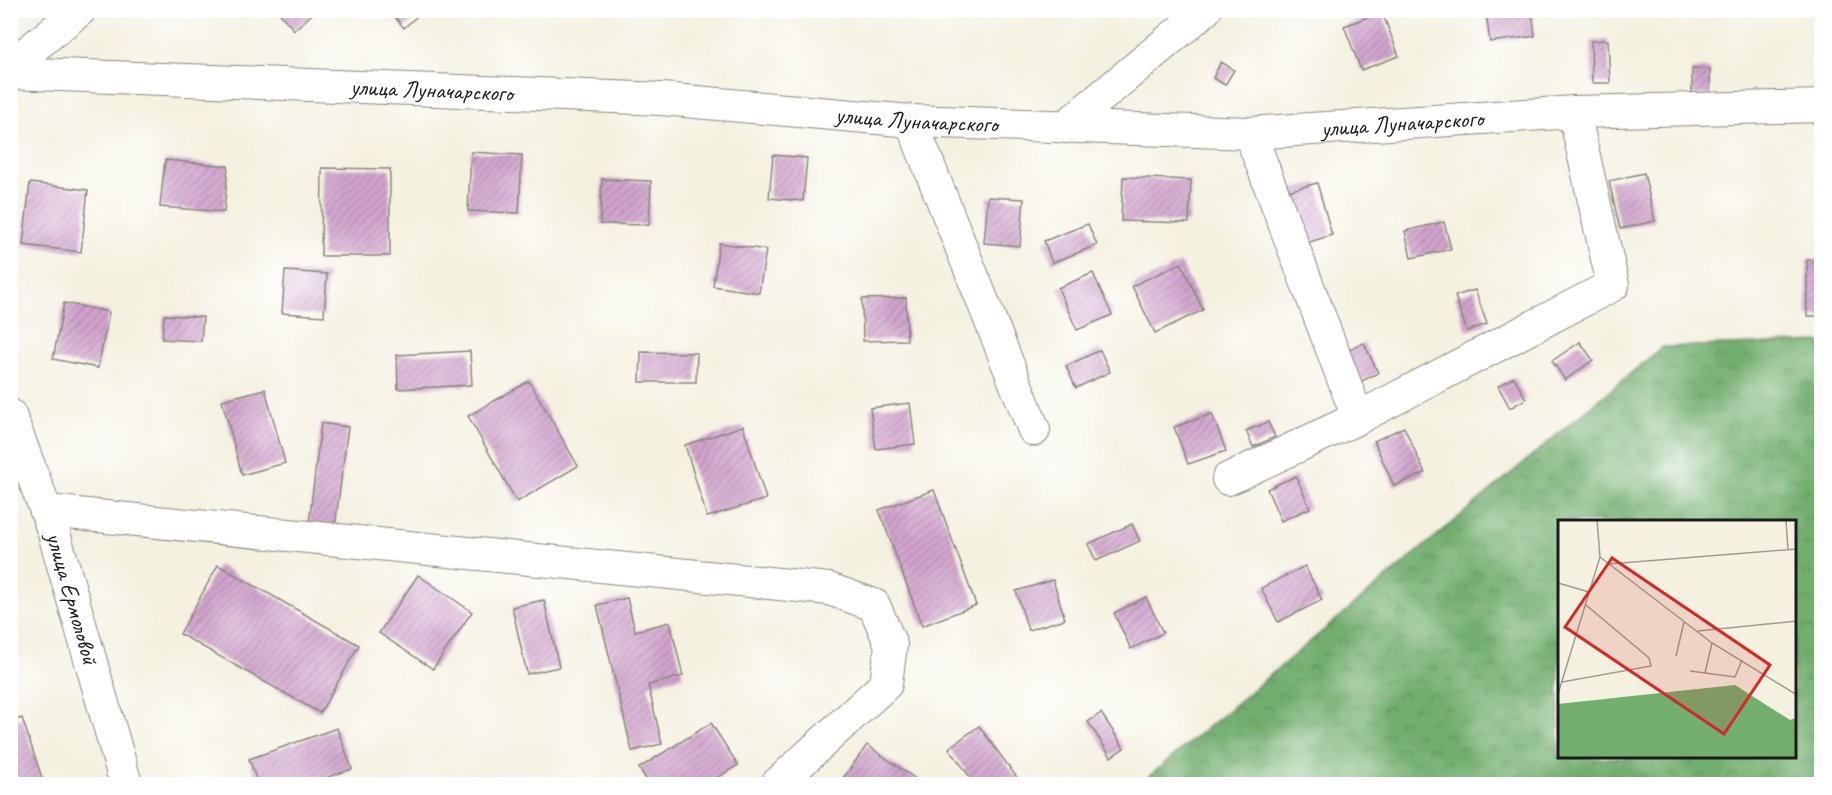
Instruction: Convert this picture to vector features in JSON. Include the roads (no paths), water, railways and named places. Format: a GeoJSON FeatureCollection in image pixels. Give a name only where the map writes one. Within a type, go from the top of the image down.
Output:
{"type":"FeatureCollection","features":[{"type":"Feature","properties":{"kind":"street"},"geometry":{"type":"LineString","coordinates":[[10,66],[80,10]]}},
{"type":"Feature","properties":{"kind":"street"},"geometry":{"type":"LineString","coordinates":[[1065,127],[1205,10]]}},
{"type":"Feature","properties":{"kind":"street","name":"улица Луначарского"},"geometry":{"type":"LineString","coordinates":[[10,73],[663,99],[911,121],[1250,133],[1574,112],[1821,106]]}},
{"type":"Feature","properties":{"kind":"street"},"geometry":{"type":"LineString","coordinates":[[1228,479],[1358,418],[1613,285],[1574,112]]}},
{"type":"Feature","properties":{"kind":"street"},"geometry":{"type":"LineString","coordinates":[[911,121],[1034,430]]}},
{"type":"Feature","properties":{"kind":"street"},"geometry":{"type":"LineString","coordinates":[[1250,133],[1358,418]]}},
{"type":"Feature","properties":{"kind":"street","name":"улица Ермоловой"},"geometry":{"type":"LineString","coordinates":[[10,416],[46,511],[126,784]]}},
{"type":"Feature","properties":{"kind":"street"},"geometry":{"type":"LineString","coordinates":[[46,511],[829,589],[874,605],[891,645],[886,684],[777,784]]}}]}
